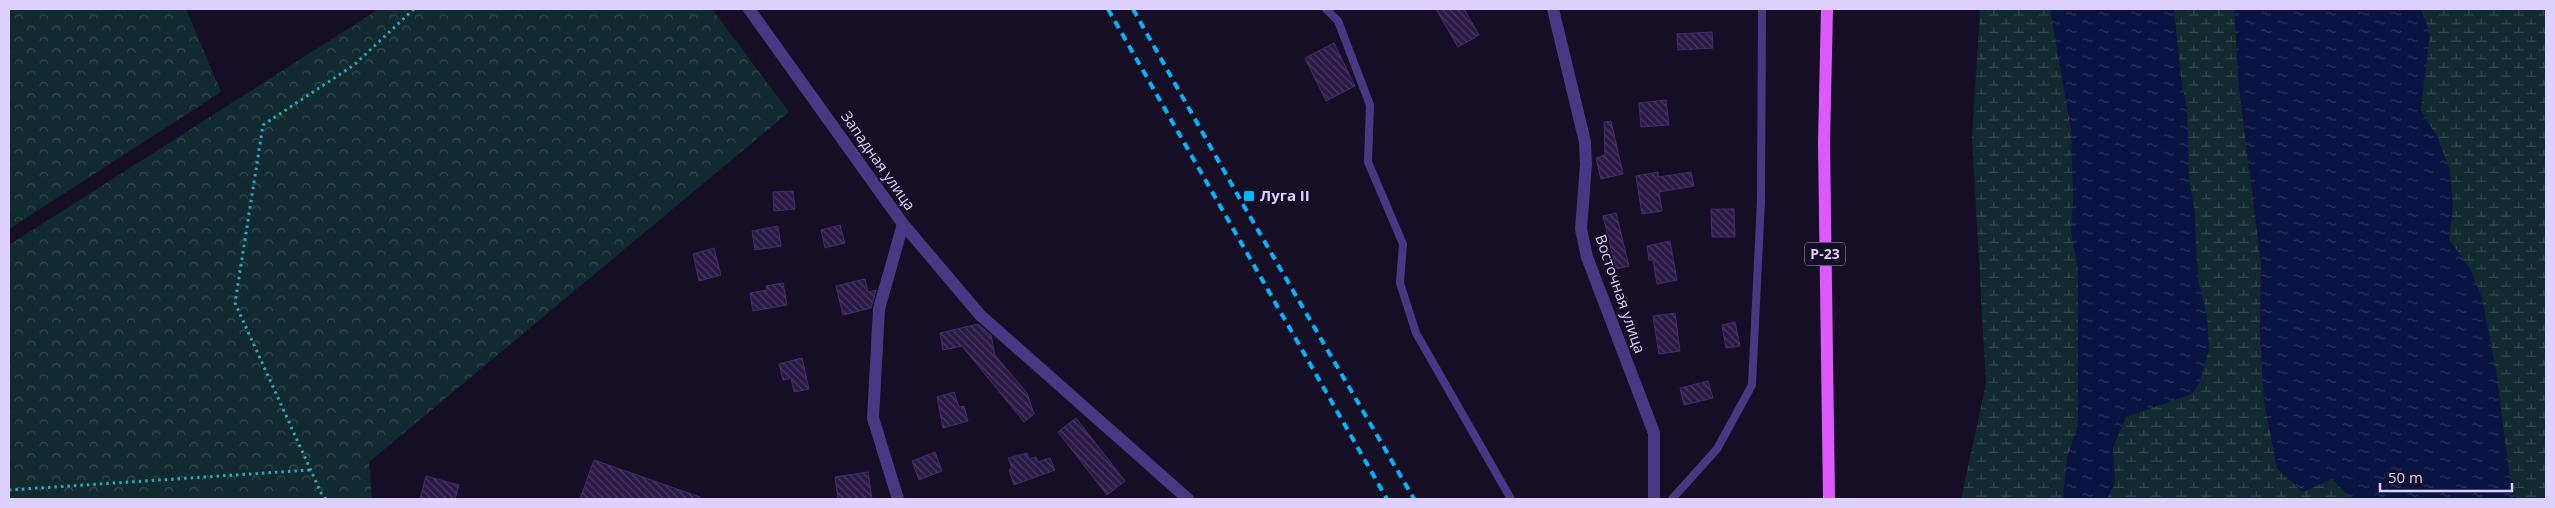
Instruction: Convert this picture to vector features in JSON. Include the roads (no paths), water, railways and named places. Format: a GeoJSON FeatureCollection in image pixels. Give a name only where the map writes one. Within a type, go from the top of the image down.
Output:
{"type":"FeatureCollection","features":[{"type":"Feature","properties":{"kind":"main road","name":"Р-23"},"geometry":{"type":"LineString","coordinates":[[1827,9],[1824,143],[1829,499]]}},
{"type":"Feature","properties":{"kind":"street","name":"Западная улица"},"geometry":{"type":"LineString","coordinates":[[749,9],[903,224],[880,309],[873,418],[898,499]]}},
{"type":"Feature","properties":{"kind":"street","name":"Восточная улица"},"geometry":{"type":"LineString","coordinates":[[1553,9],[1585,142],[1586,164],[1581,219],[1587,257],[1654,433],[1654,499]]}},
{"type":"Feature","properties":{"kind":"street"},"geometry":{"type":"LineString","coordinates":[[903,224],[980,315],[1188,499]]}},
{"type":"Feature","properties":{"kind":"lane"},"geometry":{"type":"LineString","coordinates":[[1326,9],[1338,20],[1370,105],[1368,162],[1403,244],[1400,283],[1416,333],[1511,499]]}},
{"type":"Feature","properties":{"kind":"lane"},"geometry":{"type":"LineString","coordinates":[[1672,499],[1717,450],[1752,385],[1761,201],[1762,9]]}},
{"type":"Feature","properties":{"kind":"water"},"geometry":{"type":"Polygon","coordinates":[[[2050,9],[2174,9],[2181,78],[2187,109],[2189,178],[2195,213],[2199,284],[2207,316],[2209,350],[2199,384],[2192,394],[2126,417],[2113,448],[2115,483],[2107,499],[2063,499],[2067,458],[2078,424],[2078,270],[2071,232],[2073,199],[2071,130],[2050,9]]]}},
{"type":"Feature","properties":{"kind":"water"},"geometry":{"type":"Polygon","coordinates":[[[2234,9],[2421,9],[2430,33],[2421,110],[2439,140],[2450,171],[2453,207],[2449,240],[2470,268],[2482,298],[2496,370],[2509,471],[2516,499],[2351,499],[2332,479],[2302,492],[2277,468],[2264,402],[2260,334],[2261,265],[2239,88],[2234,9]]]}},
{"type":"Feature","properties":{"kind":"railway"},"geometry":{"type":"LineString","coordinates":[[1108,9],[1387,499]]}},
{"type":"Feature","properties":{"kind":"railway"},"geometry":{"type":"LineString","coordinates":[[1133,9],[1241,201],[1414,499]]}},
{"type":"Feature","properties":{"kind":"place","name":"Луга II"},"geometry":{"type":"Point","coordinates":[1249,196]}}]}
